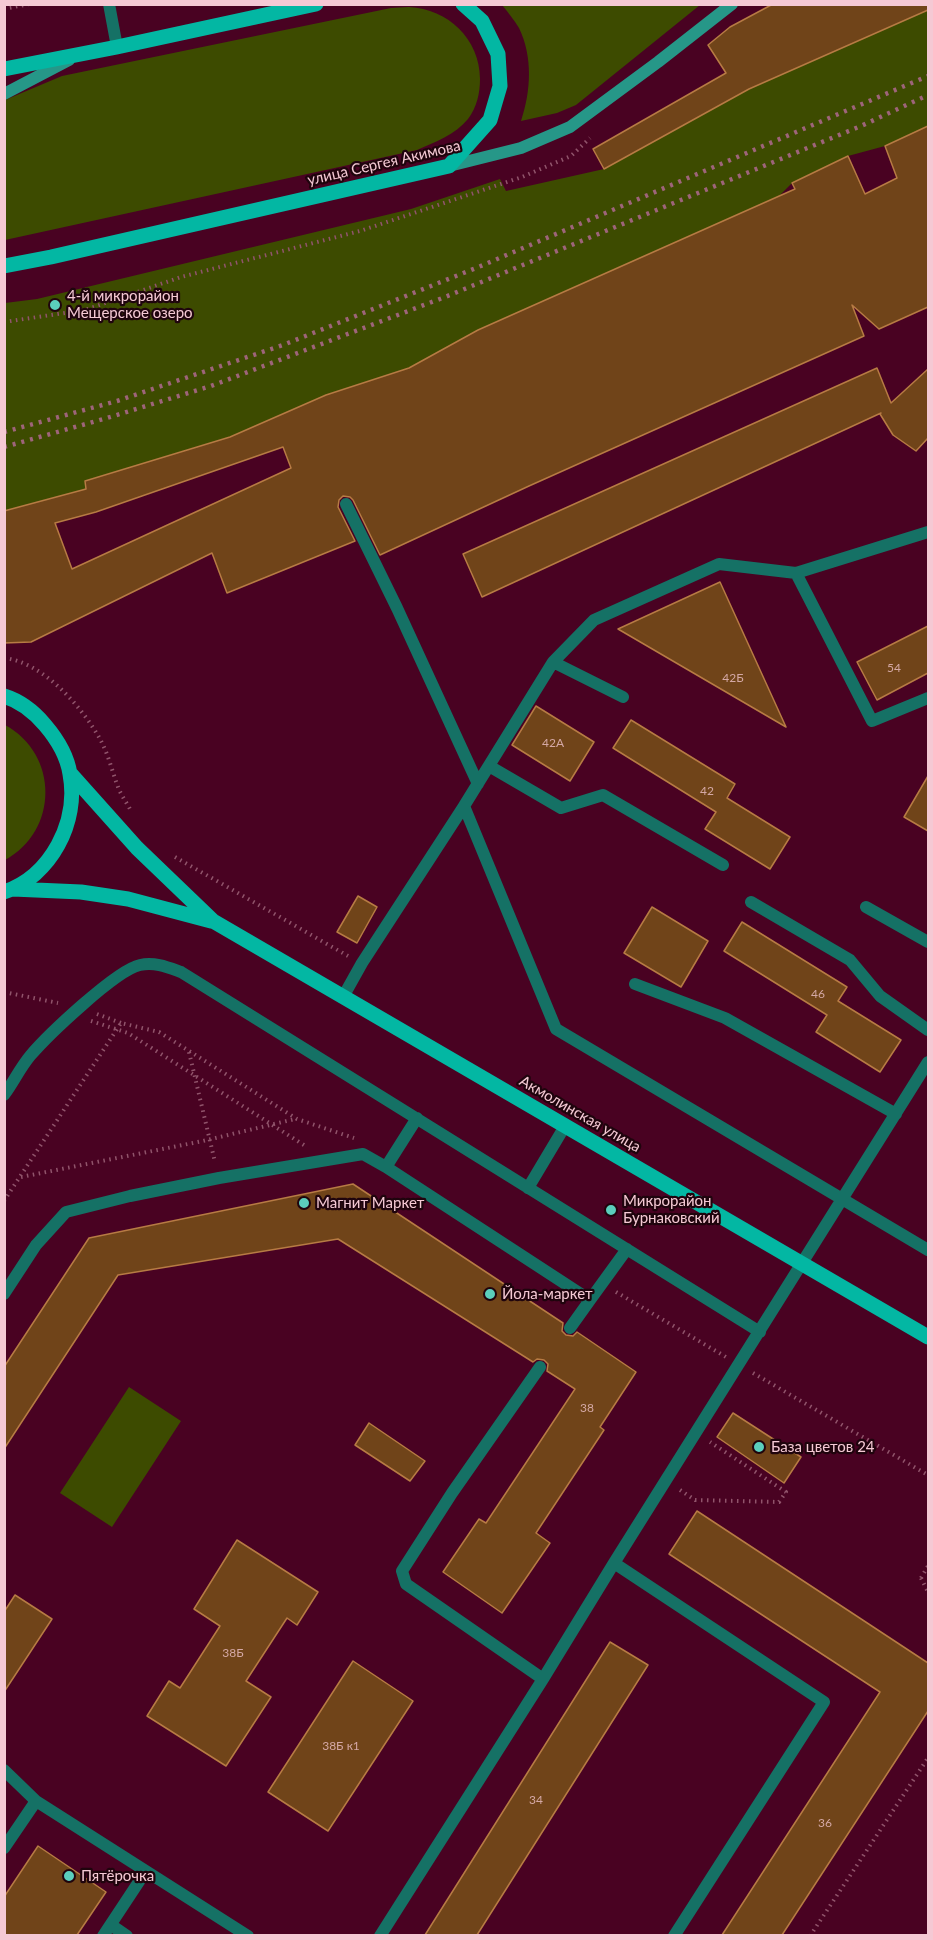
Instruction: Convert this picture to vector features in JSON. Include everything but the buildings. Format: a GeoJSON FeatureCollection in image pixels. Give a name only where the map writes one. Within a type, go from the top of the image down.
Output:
{"type":"FeatureCollection","features":[{"type":"Feature","properties":{"kind":"main road"},"geometry":{"type":"LineString","coordinates":[[4,69],[316,4]]}},
{"type":"Feature","properties":{"kind":"main road"},"geometry":{"type":"LineString","coordinates":[[449,166],[490,120],[500,86],[498,54],[482,21],[463,4]]}},
{"type":"Feature","properties":{"kind":"main road","name":"улица Сергея Акимова"},"geometry":{"type":"LineString","coordinates":[[4,266],[521,148],[570,127],[658,63],[732,4]]}},
{"type":"Feature","properties":{"kind":"main road"},"geometry":{"type":"LineString","coordinates":[[4,94],[80,53]]}},
{"type":"Feature","properties":{"kind":"main road"},"geometry":{"type":"LineString","coordinates":[[4,696],[37,715],[58,741],[70,773],[72,808],[62,841],[42,869],[9,891]]}},
{"type":"Feature","properties":{"kind":"main road"},"geometry":{"type":"LineString","coordinates":[[70,773],[137,848],[213,921]]}},
{"type":"Feature","properties":{"kind":"main road"},"geometry":{"type":"LineString","coordinates":[[9,891],[81,892],[128,899],[213,921]]}},
{"type":"Feature","properties":{"kind":"main road","name":"Акмолинская улица"},"geometry":{"type":"LineString","coordinates":[[213,921],[928,1337]]}},
{"type":"Feature","properties":{"kind":"lane"},"geometry":{"type":"LineString","coordinates":[[109,4],[117,47]]}},
{"type":"Feature","properties":{"kind":"lane"},"geometry":{"type":"LineString","coordinates":[[346,504],[478,784]]}},
{"type":"Feature","properties":{"kind":"lane"},"geometry":{"type":"LineString","coordinates":[[343,997],[362,963],[478,784],[553,662],[594,620],[719,564],[796,573],[928,532]]}},
{"type":"Feature","properties":{"kind":"lane"},"geometry":{"type":"LineString","coordinates":[[796,573],[872,721],[926,702]]}},
{"type":"Feature","properties":{"kind":"lane"},"geometry":{"type":"LineString","coordinates":[[553,662],[623,697]]}},
{"type":"Feature","properties":{"kind":"lane"},"geometry":{"type":"LineString","coordinates":[[489,766],[561,808],[603,795],[723,865]]}},
{"type":"Feature","properties":{"kind":"lane"},"geometry":{"type":"LineString","coordinates":[[464,806],[556,1029],[928,1250]]}},
{"type":"Feature","properties":{"kind":"lane"},"geometry":{"type":"LineString","coordinates":[[751,902],[850,960],[880,996],[928,1030]]}},
{"type":"Feature","properties":{"kind":"lane"},"geometry":{"type":"LineString","coordinates":[[866,907],[928,942]]}},
{"type":"Feature","properties":{"kind":"lane"},"geometry":{"type":"LineString","coordinates":[[4,1095],[29,1057],[72,1014],[119,976],[137,966],[151,964],[164,966],[181,972],[760,1332]]}},
{"type":"Feature","properties":{"kind":"lane"},"geometry":{"type":"LineString","coordinates":[[635,984],[725,1017],[896,1114]]}},
{"type":"Feature","properties":{"kind":"lane"},"geometry":{"type":"LineString","coordinates":[[380,1935],[543,1679],[928,1062]]}},
{"type":"Feature","properties":{"kind":"lane"},"geometry":{"type":"LineString","coordinates":[[386,1167],[417,1118]]}},
{"type":"Feature","properties":{"kind":"lane"},"geometry":{"type":"LineString","coordinates":[[528,1188],[565,1126]]}},
{"type":"Feature","properties":{"kind":"lane"},"geometry":{"type":"LineString","coordinates":[[4,1294],[36,1245],[66,1212],[219,1178],[363,1154],[590,1300]]}},
{"type":"Feature","properties":{"kind":"lane"},"geometry":{"type":"LineString","coordinates":[[570,1328],[627,1249]]}},
{"type":"Feature","properties":{"kind":"lane"},"geometry":{"type":"LineString","coordinates":[[540,1367],[452,1493],[402,1571],[406,1584],[543,1679]]}},
{"type":"Feature","properties":{"kind":"lane"},"geometry":{"type":"LineString","coordinates":[[614,1563],[824,1702],[674,1935]]}},
{"type":"Feature","properties":{"kind":"lane"},"geometry":{"type":"LineString","coordinates":[[4,1770],[36,1801],[248,1935]]}},
{"type":"Feature","properties":{"kind":"lane"},"geometry":{"type":"LineString","coordinates":[[4,1848],[36,1801]]}},
{"type":"Feature","properties":{"kind":"lane"},"geometry":{"type":"LineString","coordinates":[[127,1935],[107,1930],[146,1871]]}},
{"type":"Feature","properties":{"kind":"path"},"geometry":{"type":"LineString","coordinates":[[4,9],[29,4]]}},
{"type":"Feature","properties":{"kind":"path"},"geometry":{"type":"LineString","coordinates":[[4,322],[85,310],[181,277],[360,231],[522,177],[571,156],[590,138]]}},
{"type":"Feature","properties":{"kind":"path"},"geometry":{"type":"LineString","coordinates":[[4,658],[13,659],[35,670],[68,694],[101,740],[119,790],[135,816]]}},
{"type":"Feature","properties":{"kind":"path"},"geometry":{"type":"LineString","coordinates":[[167,852],[362,963]]}},
{"type":"Feature","properties":{"kind":"path"},"geometry":{"type":"LineString","coordinates":[[72,1014],[128,1034],[328,1160]]}},
{"type":"Feature","properties":{"kind":"path"},"geometry":{"type":"LineString","coordinates":[[4,1201],[121,1023],[159,1032],[189,1051],[219,1178]]}},
{"type":"Feature","properties":{"kind":"path"},"geometry":{"type":"LineString","coordinates":[[20,1177],[209,1140],[297,1119]]}},
{"type":"Feature","properties":{"kind":"path"},"geometry":{"type":"LineString","coordinates":[[667,1481],[695,1500],[779,1502],[786,1492],[709,1441]]}},
{"type":"Feature","properties":{"kind":"path"},"geometry":{"type":"LineString","coordinates":[[921,1578],[928,1566]]}},
{"type":"Feature","properties":{"kind":"path"},"geometry":{"type":"LineString","coordinates":[[921,1578],[928,1581]]}},
{"type":"Feature","properties":{"kind":"path"},"geometry":{"type":"LineString","coordinates":[[921,1578],[928,1592]]}},
{"type":"Feature","properties":{"kind":"path"},"geometry":{"type":"LineString","coordinates":[[810,1935],[928,1758]]}},
{"type":"Feature","properties":{"kind":"green space"},"geometry":{"type":"Polygon","coordinates":[[[502,5],[700,5],[576,105],[557,113],[521,121],[527,98],[529,74],[527,51],[519,28],[502,5]]]}},
{"type":"Feature","properties":{"kind":"green space"},"geometry":{"type":"Polygon","coordinates":[[[409,7],[437,13],[449,20],[468,39],[479,65],[479,89],[474,110],[463,125],[444,138],[417,150],[5,240],[5,100],[62,76],[391,8],[409,7]]]}},
{"type":"Feature","properties":{"kind":"green space"},"geometry":{"type":"Polygon","coordinates":[[[928,10],[928,126],[885,146],[848,156],[792,183],[779,196],[479,330],[409,368],[326,395],[230,437],[85,481],[86,489],[5,511],[5,303],[37,299],[411,209],[500,179],[506,191],[604,169],[749,89],[928,10]]]}},
{"type":"Feature","properties":{"kind":"green space"},"geometry":{"type":"Polygon","coordinates":[[[5,725],[23,738],[35,754],[43,773],[46,792],[43,812],[35,831],[23,847],[5,860],[5,725]]]}},
{"type":"Feature","properties":{"kind":"green space"},"geometry":{"type":"Polygon","coordinates":[[[129,1387],[181,1421],[112,1527],[60,1493],[129,1387]]]}},
{"type":"Feature","properties":{"kind":"railway"},"geometry":{"type":"LineString","coordinates":[[4,432],[117,401],[283,345],[476,268],[928,76]]}},
{"type":"Feature","properties":{"kind":"railway"},"geometry":{"type":"LineString","coordinates":[[4,447],[211,386],[445,297],[861,126],[928,95]]}},
{"type":"Feature","properties":{"kind":"place","name":"4-й микрорайон Мещерское озеро"},"geometry":{"type":"Point","coordinates":[55,305]}},
{"type":"Feature","properties":{"kind":"place","name":"Магнит Маркет"},"geometry":{"type":"Point","coordinates":[304,1203]}},
{"type":"Feature","properties":{"kind":"place","name":"Микрорайон Бурнаковский"},"geometry":{"type":"Point","coordinates":[611,1210]}},
{"type":"Feature","properties":{"kind":"place","name":"Йола-маркет"},"geometry":{"type":"Point","coordinates":[490,1294]}},
{"type":"Feature","properties":{"kind":"place","name":"База цветов 24"},"geometry":{"type":"Point","coordinates":[759,1447]}},
{"type":"Feature","properties":{"kind":"place","name":"Пятёрочка"},"geometry":{"type":"Point","coordinates":[69,1876]}}]}
